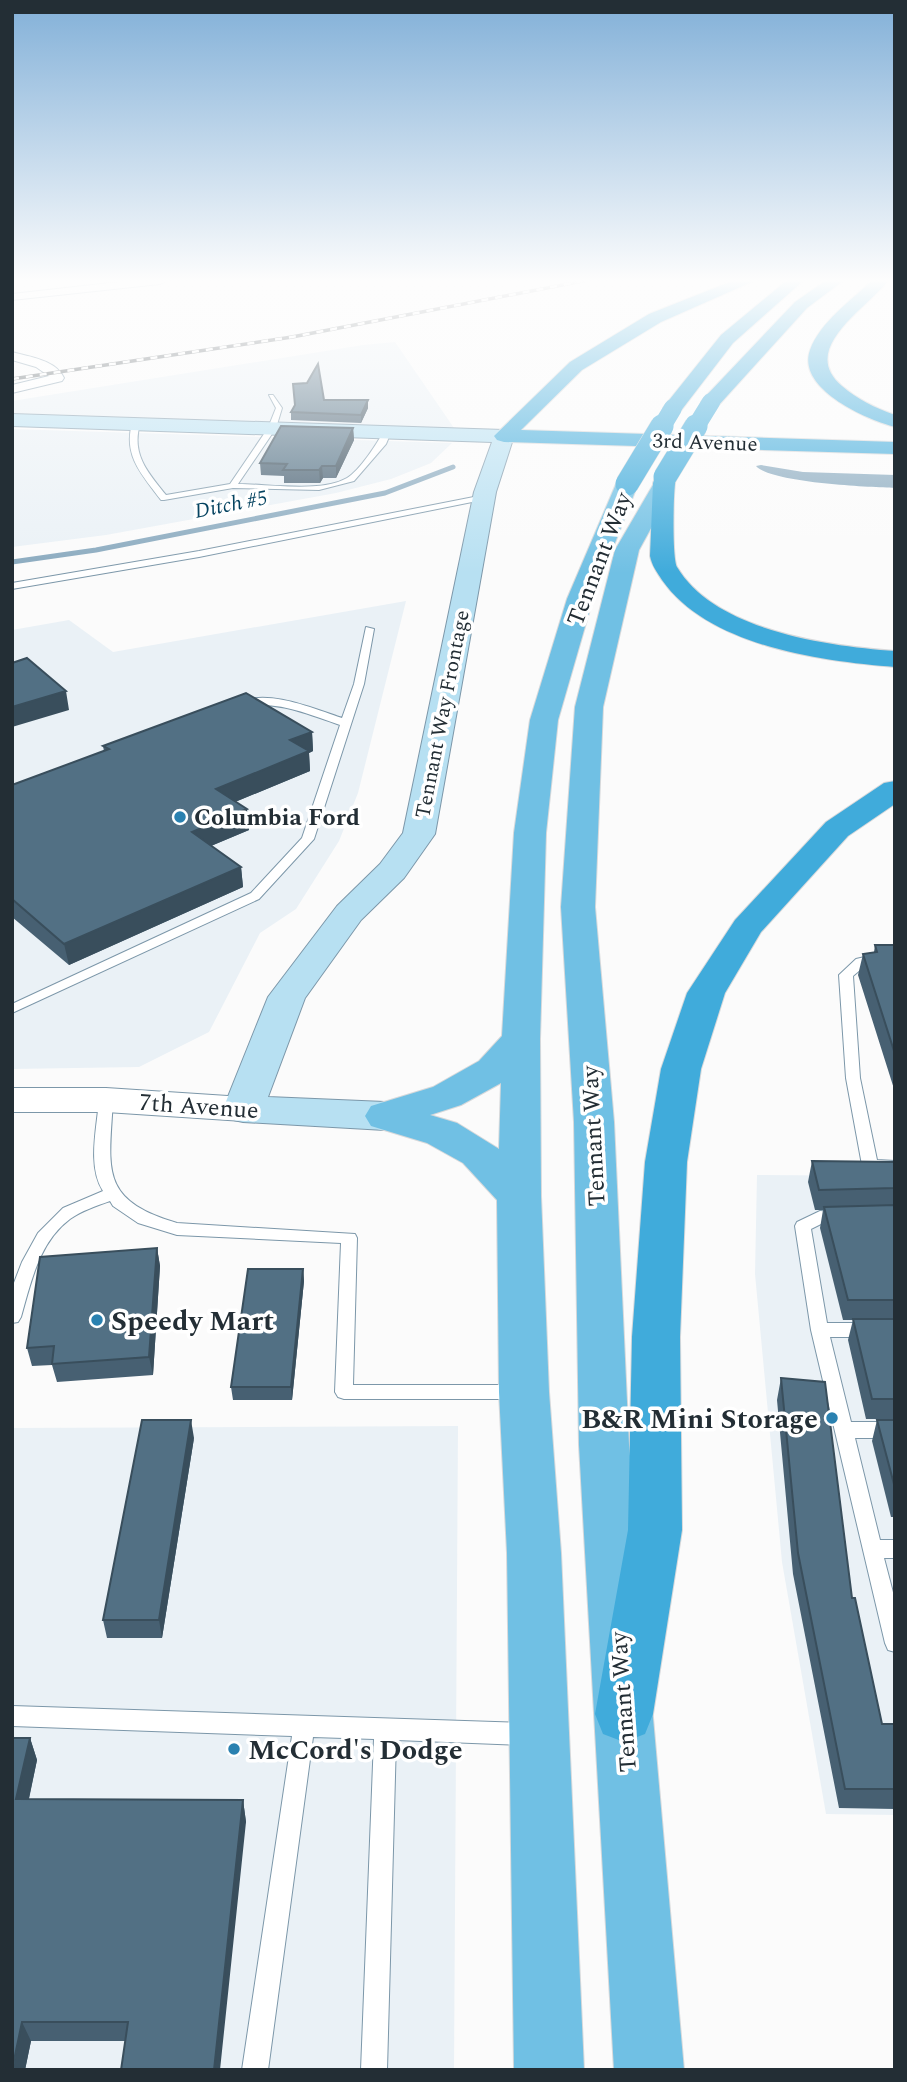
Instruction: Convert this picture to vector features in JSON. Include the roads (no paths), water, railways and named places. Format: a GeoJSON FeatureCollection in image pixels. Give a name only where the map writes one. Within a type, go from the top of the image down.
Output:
{"type":"FeatureCollection","features":[{"type":"Feature","properties":{"kind":"highway"},"geometry":{"type":"LineString","coordinates":[[505,436],[564,378]]}},
{"type":"Feature","properties":{"kind":"highway","name":"Tennant Way"},"geometry":{"type":"LineString","coordinates":[[651,484],[673,408],[696,378]]}},
{"type":"Feature","properties":{"kind":"highway","name":"Tennant Way"},"geometry":{"type":"LineString","coordinates":[[651,484],[711,402],[733,378]]}},
{"type":"Feature","properties":{"kind":"highway"},"geometry":{"type":"LineString","coordinates":[[827,378],[844,398],[861,410],[895,421]]}},
{"type":"Feature","properties":{"kind":"highway","name":"3rd Avenue"},"geometry":{"type":"LineString","coordinates":[[505,436],[895,448]]}},
{"type":"Feature","properties":{"kind":"highway"},"geometry":{"type":"LineString","coordinates":[[651,484],[664,524],[661,548],[663,564],[672,579],[701,605],[721,617],[779,640],[846,654],[895,659]]}},
{"type":"Feature","properties":{"kind":"highway"},"geometry":{"type":"LineString","coordinates":[[624,1714],[655,1530],[656,1337],[666,1162],[681,1069],[706,993],[747,927],[837,829],[895,790]]}},
{"type":"Feature","properties":{"kind":"main road","name":"3rd Avenue"},"geometry":{"type":"LineString","coordinates":[[12,420],[505,436]]}},
{"type":"Feature","properties":{"kind":"main road","name":"Tennant Way Frontage"},"geometry":{"type":"LineString","coordinates":[[243,1109],[287,997],[349,913],[392,871],[419,834],[484,497],[505,436]]}},
{"type":"Feature","properties":{"kind":"main road","name":"Tennant Way"},"geometry":{"type":"LineString","coordinates":[[549,2070],[534,1553],[524,1392],[519,1196],[521,1039],[530,833],[544,720],[580,599],[651,484]]}},
{"type":"Feature","properties":{"kind":"main road","name":"Tennant Way"},"geometry":{"type":"LineString","coordinates":[[649,2070],[604,1445],[594,1122],[578,907],[589,707],[627,550],[651,484]]}},
{"type":"Feature","properties":{"kind":"main road"},"geometry":{"type":"LineString","coordinates":[[385,1116],[447,1096],[493,1070],[521,1039]]}},
{"type":"Feature","properties":{"kind":"main road","name":"7th Avenue"},"geometry":{"type":"LineString","coordinates":[[243,1109],[385,1116]]}},
{"type":"Feature","properties":{"kind":"main road"},"geometry":{"type":"LineString","coordinates":[[385,1116],[442,1133],[478,1153],[519,1196]]}},
{"type":"Feature","properties":{"kind":"street"},"geometry":{"type":"LineString","coordinates":[[12,389],[56,378]]}},
{"type":"Feature","properties":{"kind":"street","name":"7th Avenue"},"geometry":{"type":"LineString","coordinates":[[12,1100],[106,1100],[243,1109]]}},
{"type":"Feature","properties":{"kind":"lane"},"geometry":{"type":"LineString","coordinates":[[233,486],[272,428],[279,408],[271,396]]}},
{"type":"Feature","properties":{"kind":"lane"},"geometry":{"type":"LineString","coordinates":[[136,424],[133,432],[133,456],[164,498],[233,486],[318,488],[351,479],[383,442],[387,432]]}},
{"type":"Feature","properties":{"kind":"lane"},"geometry":{"type":"LineString","coordinates":[[12,586],[199,554],[484,497]]}},
{"type":"Feature","properties":{"kind":"lane"},"geometry":{"type":"LineString","coordinates":[[12,1009],[255,896],[307,839],[359,684],[369,629]]}},
{"type":"Feature","properties":{"kind":"lane"},"geometry":{"type":"LineString","coordinates":[[231,707],[251,701],[280,703],[346,723]]}},
{"type":"Feature","properties":{"kind":"lane"},"geometry":{"type":"LineString","coordinates":[[895,954],[861,962],[846,975],[846,987],[853,1078],[870,1165],[895,1166]]}},
{"type":"Feature","properties":{"kind":"lane"},"geometry":{"type":"LineString","coordinates":[[106,1100],[102,1157],[105,1181],[119,1202],[144,1219],[177,1229],[349,1238],[344,1392],[524,1392]]}},
{"type":"Feature","properties":{"kind":"lane"},"geometry":{"type":"LineString","coordinates":[[12,1317],[26,1272],[43,1236],[65,1215],[113,1193]]}},
{"type":"Feature","properties":{"kind":"lane"},"geometry":{"type":"LineString","coordinates":[[857,1217],[820,1217],[803,1226],[820,1329],[895,1643]]}},
{"type":"Feature","properties":{"kind":"lane"},"geometry":{"type":"LineString","coordinates":[[820,1329],[895,1330]]}},
{"type":"Feature","properties":{"kind":"lane"},"geometry":{"type":"LineString","coordinates":[[843,1430],[895,1430]]}},
{"type":"Feature","properties":{"kind":"lane"},"geometry":{"type":"LineString","coordinates":[[872,1549],[895,1549]]}},
{"type":"Feature","properties":{"kind":"lane"},"geometry":{"type":"LineString","coordinates":[[12,1716],[538,1734]]}},
{"type":"Feature","properties":{"kind":"lane"},"geometry":{"type":"LineString","coordinates":[[255,2070],[304,1726]]}},
{"type":"Feature","properties":{"kind":"lane"},"geometry":{"type":"LineString","coordinates":[[374,2070],[385,1729]]}},
{"type":"Feature","properties":{"kind":"water"},"geometry":{"type":"Polygon","coordinates":[[[756,466],[803,472],[895,475],[895,488],[800,480],[765,472],[756,466]]]}},
{"type":"Feature","properties":{"kind":"waterway","name":"Ditch #5"},"geometry":{"type":"LineString","coordinates":[[12,562],[96,550],[385,493],[453,467]]}},
{"type":"Feature","properties":{"kind":"railway"},"geometry":{"type":"LineString","coordinates":[[12,379],[18,378]]}},
{"type":"Feature","properties":{"kind":"place","name":"Columbia Ford"},"geometry":{"type":"Point","coordinates":[180,817]}},
{"type":"Feature","properties":{"kind":"place","name":"Speedy Mart"},"geometry":{"type":"Point","coordinates":[97,1320]}},
{"type":"Feature","properties":{"kind":"place","name":"B&R Mini Storage"},"geometry":{"type":"Point","coordinates":[832,1418]}},
{"type":"Feature","properties":{"kind":"place","name":"McCord's Dodge"},"geometry":{"type":"Point","coordinates":[234,1749]}}]}
